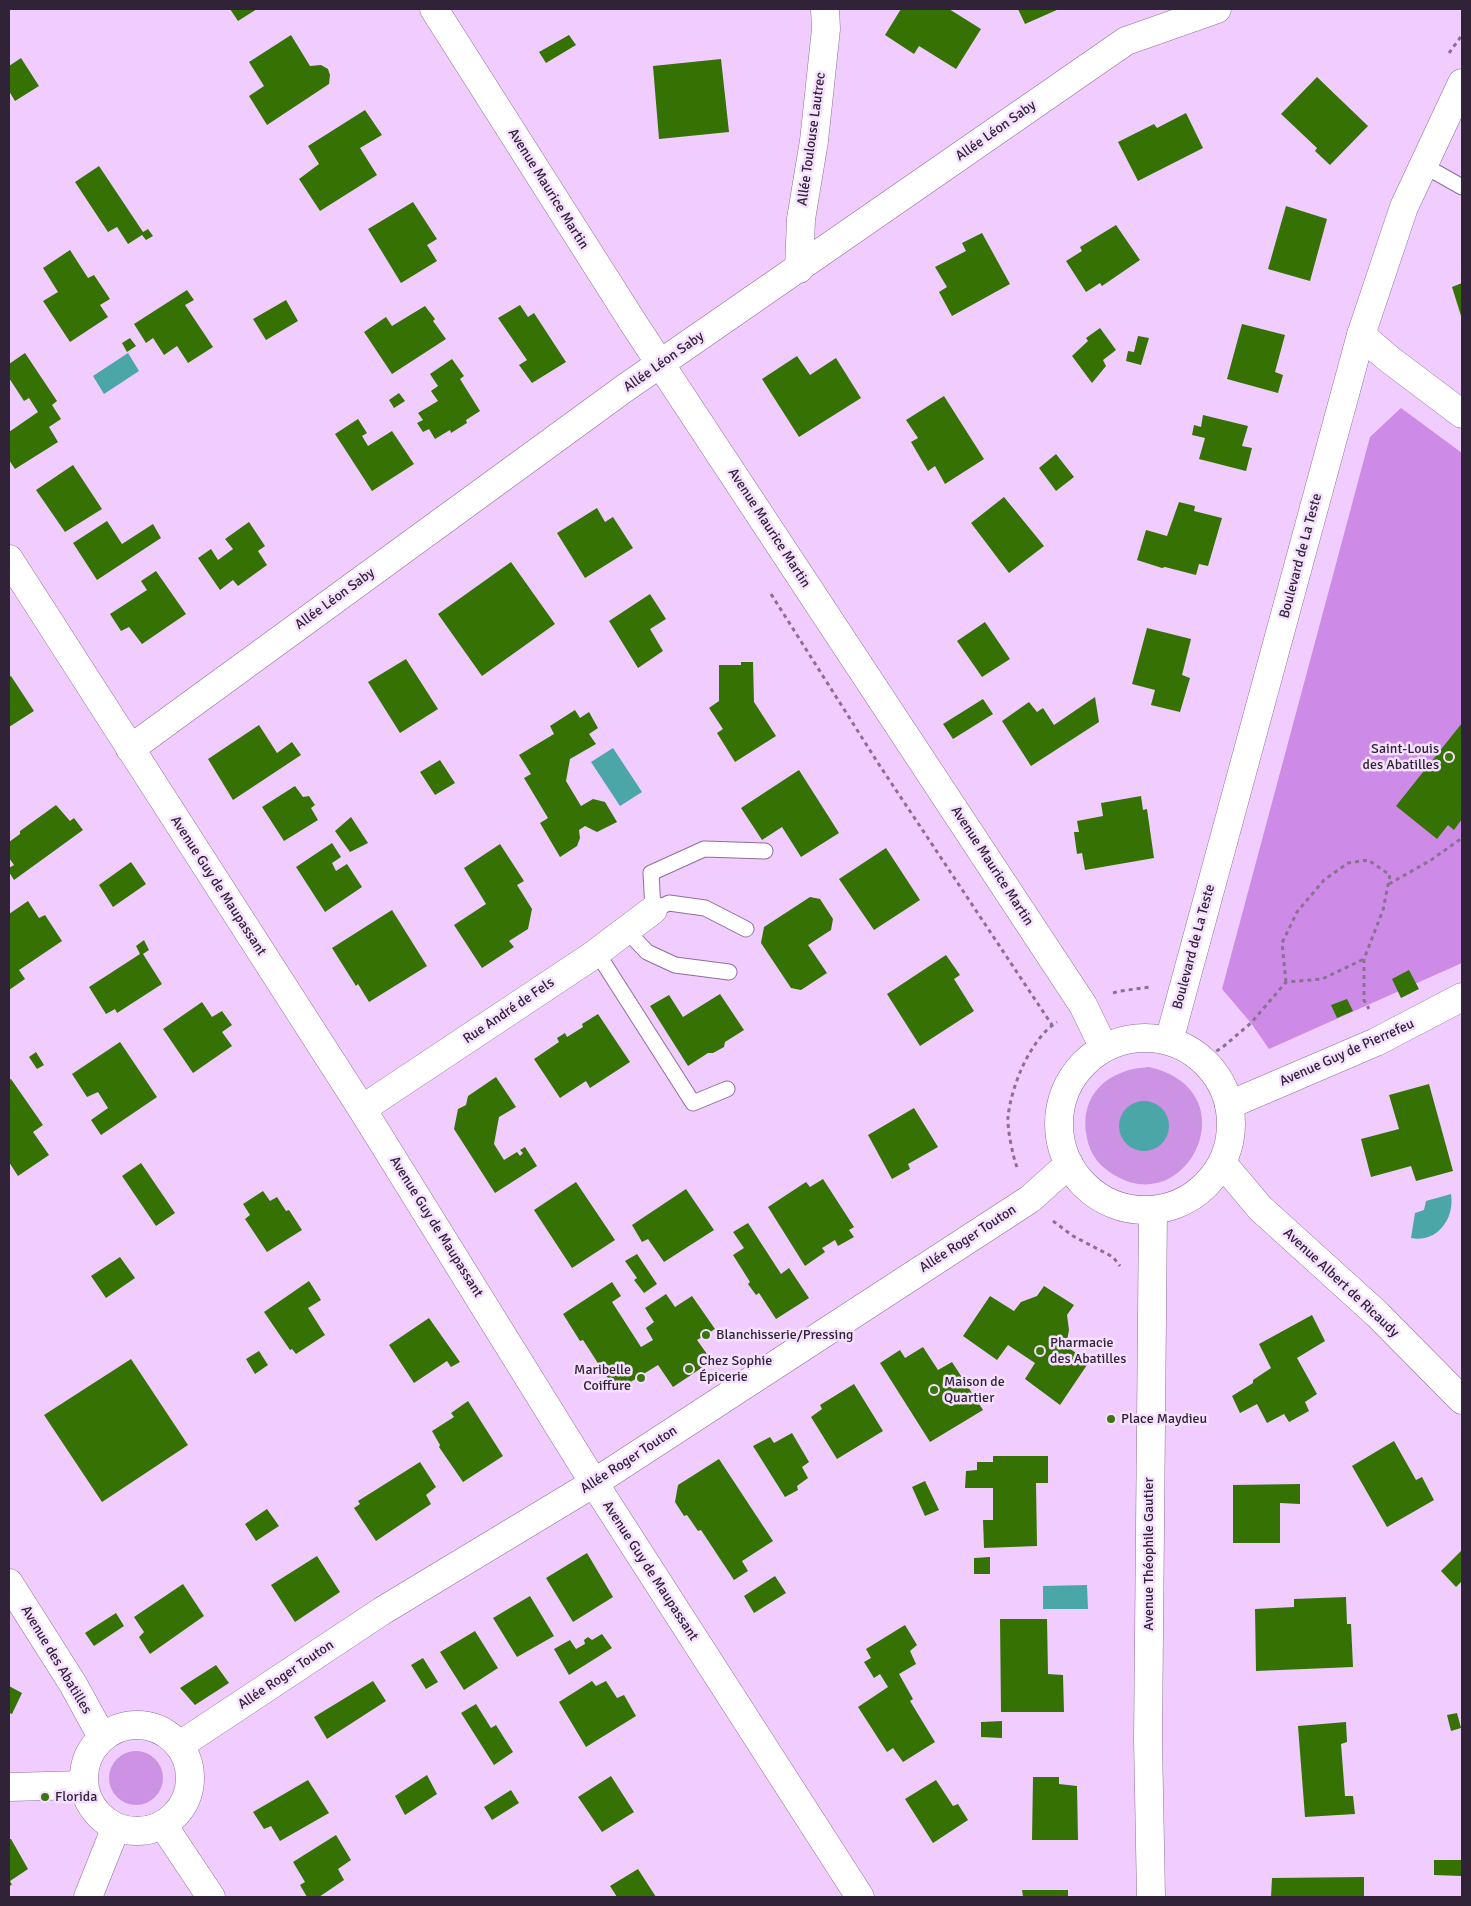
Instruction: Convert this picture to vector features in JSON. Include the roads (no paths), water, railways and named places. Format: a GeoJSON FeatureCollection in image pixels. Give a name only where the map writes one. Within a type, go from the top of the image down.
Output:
{"type":"FeatureCollection","features":[{"type":"Feature","properties":{"kind":"street","name":"Avenue Maurice Martin"},"geometry":{"type":"LineString","coordinates":[[434,9],[660,364],[1076,993],[1104,1048]]}},
{"type":"Feature","properties":{"kind":"street","name":"Allée Toulouse Lautrec"},"geometry":{"type":"LineString","coordinates":[[799,269],[801,219],[814,141],[826,29],[825,9]]}},
{"type":"Feature","properties":{"kind":"street","name":"Allée Léon Saby"},"geometry":{"type":"LineString","coordinates":[[130,750],[660,364],[1126,41],[1217,9]]}},
{"type":"Feature","properties":{"kind":"street","name":"Boulevard de La Teste"},"geometry":{"type":"LineString","coordinates":[[1168,1041],[1361,335],[1404,206],[1462,83]]}},
{"type":"Feature","properties":{"kind":"street"},"geometry":{"type":"LineString","coordinates":[[1361,335],[1389,360],[1462,414]]}},
{"type":"Feature","properties":{"kind":"street","name":"Avenue Guy de Maupassant"},"geometry":{"type":"LineString","coordinates":[[9,559],[362,1109],[594,1483],[860,1897]]}},
{"type":"Feature","properties":{"kind":"street","name":"Rue André de Fels"},"geometry":{"type":"LineString","coordinates":[[362,1109],[596,951],[653,910]]}},
{"type":"Feature","properties":{"kind":"street","name":"Avenue Guy de Pierrefeu"},"geometry":{"type":"LineString","coordinates":[[1229,1104],[1384,1038],[1462,997]]}},
{"type":"Feature","properties":{"kind":"street"},"geometry":{"type":"LineString","coordinates":[[1128,1039],[1168,1041],[1203,1060],[1219,1080],[1229,1104],[1232,1130],[1223,1164],[1208,1184],[1176,1204],[1152,1210],[1127,1209],[1107,1202],[1082,1184],[1069,1164],[1059,1133],[1061,1101],[1074,1074],[1083,1063],[1104,1048],[1128,1039]]}},
{"type":"Feature","properties":{"kind":"street","name":"Allée Roger Touton"},"geometry":{"type":"LineString","coordinates":[[180,1745],[382,1611],[594,1483],[1030,1199],[1069,1164]]}},
{"type":"Feature","properties":{"kind":"street","name":"Avenue Albert de Ricaudy"},"geometry":{"type":"LineString","coordinates":[[1223,1164],[1260,1208],[1376,1314],[1462,1400]]}},
{"type":"Feature","properties":{"kind":"street","name":"Avenue Théophile Gautier"},"geometry":{"type":"LineString","coordinates":[[1151,1897],[1148,1740],[1152,1210]]}},
{"type":"Feature","properties":{"kind":"street","name":"Avenue des Abatilles"},"geometry":{"type":"LineString","coordinates":[[9,1583],[73,1684],[102,1737]]}},
{"type":"Feature","properties":{"kind":"street"},"geometry":{"type":"LineString","coordinates":[[139,1724],[162,1730],[180,1745],[189,1762],[190,1788],[186,1800],[176,1816],[163,1826],[139,1832],[116,1827],[103,1819],[87,1796],[84,1785],[84,1770],[88,1758],[102,1737],[120,1727],[139,1724]]}},
{"type":"Feature","properties":{"kind":"street"},"geometry":{"type":"LineString","coordinates":[[9,1787],[84,1785]]}},
{"type":"Feature","properties":{"kind":"street"},"geometry":{"type":"LineString","coordinates":[[163,1826],[211,1897]]}},
{"type":"Feature","properties":{"kind":"street"},"geometry":{"type":"LineString","coordinates":[[88,1897],[116,1827]]}},
{"type":"Feature","properties":{"kind":"lane"},"geometry":{"type":"LineString","coordinates":[[1423,165],[1462,187]]}},
{"type":"Feature","properties":{"kind":"lane"},"geometry":{"type":"LineString","coordinates":[[746,929],[705,908],[669,903],[653,910],[651,873],[704,849],[765,851]]}},
{"type":"Feature","properties":{"kind":"lane"},"geometry":{"type":"LineString","coordinates":[[626,930],[647,952],[675,965],[729,972]]}},
{"type":"Feature","properties":{"kind":"lane"},"geometry":{"type":"LineString","coordinates":[[596,951],[693,1103],[727,1089]]}},
{"type":"Feature","properties":{"kind":"place","name":"Saint-Louis des Abatilles"},"geometry":{"type":"Point","coordinates":[1449,757]}},
{"type":"Feature","properties":{"kind":"place","name":"Blanchisserie/Pressing"},"geometry":{"type":"Point","coordinates":[706,1335]}},
{"type":"Feature","properties":{"kind":"place","name":"Pharmacie des Abatilles"},"geometry":{"type":"Point","coordinates":[1040,1351]}},
{"type":"Feature","properties":{"kind":"place","name":"Chez Sophie Épicerie"},"geometry":{"type":"Point","coordinates":[689,1369]}},
{"type":"Feature","properties":{"kind":"place","name":"Maribelle Coiffure"},"geometry":{"type":"Point","coordinates":[641,1378]}},
{"type":"Feature","properties":{"kind":"place","name":"Maison de Quartier"},"geometry":{"type":"Point","coordinates":[934,1390]}},
{"type":"Feature","properties":{"kind":"place","name":"Place Maydieu"},"geometry":{"type":"Point","coordinates":[1111,1419]}},
{"type":"Feature","properties":{"kind":"place","name":"Florida"},"geometry":{"type":"Point","coordinates":[45,1797]}}]}
